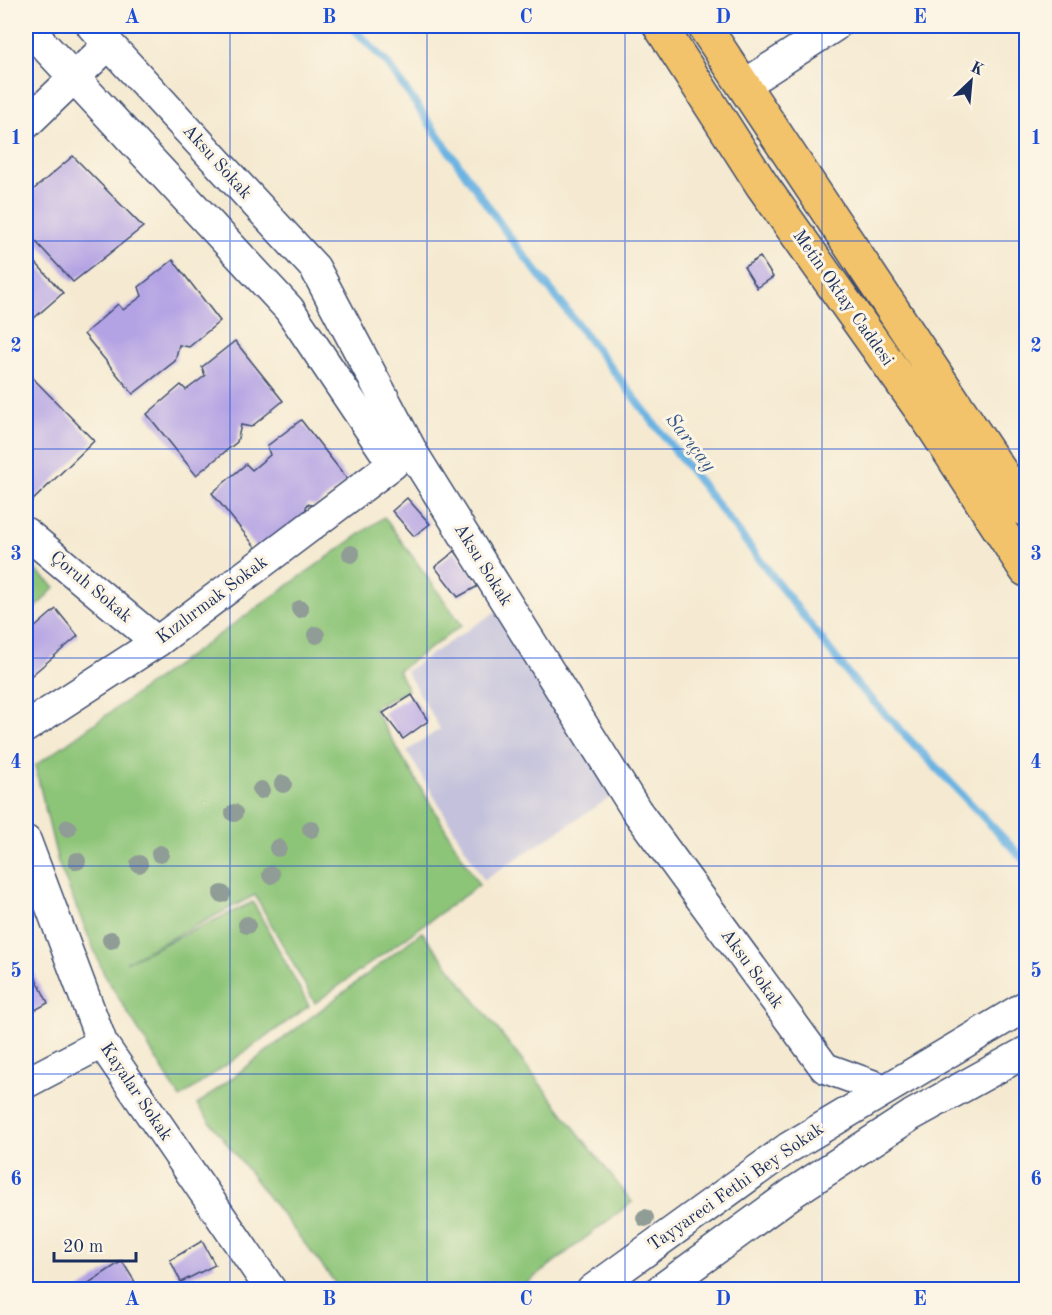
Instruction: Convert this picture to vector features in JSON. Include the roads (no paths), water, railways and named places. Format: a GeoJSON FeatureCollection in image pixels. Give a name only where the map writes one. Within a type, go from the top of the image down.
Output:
{"type":"FeatureCollection","features":[{"type":"Feature","properties":{"kind":"main road","name":"Metin Oktay Caddesi"},"geometry":{"type":"LineString","coordinates":[[660,26],[762,185],[934,428],[1026,570]]}},
{"type":"Feature","properties":{"kind":"main road","name":"Metin Oktay Caddesi"},"geometry":{"type":"LineString","coordinates":[[704,26],[1026,510]]}},
{"type":"Feature","properties":{"kind":"street"},"geometry":{"type":"LineString","coordinates":[[26,26],[73,78]]}},
{"type":"Feature","properties":{"kind":"street"},"geometry":{"type":"LineString","coordinates":[[744,85],[835,26]]}},
{"type":"Feature","properties":{"kind":"street"},"geometry":{"type":"LineString","coordinates":[[26,124],[73,78],[101,35]]}},
{"type":"Feature","properties":{"kind":"street","name":"Aksu Sokak"},"geometry":{"type":"LineString","coordinates":[[101,35],[315,268],[414,455],[636,810],[825,1068],[884,1089]]}},
{"type":"Feature","properties":{"kind":"street","name":"Kızılırmak Sokak"},"geometry":{"type":"LineString","coordinates":[[26,727],[157,642],[393,464],[290,309],[73,78]]}},
{"type":"Feature","properties":{"kind":"street","name":"Çoruh Sokak"},"geometry":{"type":"LineString","coordinates":[[26,533],[157,642]]}},
{"type":"Feature","properties":{"kind":"street","name":"Kayalar Sokak"},"geometry":{"type":"LineString","coordinates":[[26,841],[102,1042],[270,1290]]}},
{"type":"Feature","properties":{"kind":"street","name":"Tayyareci Fethi Bey Sokak"},"geometry":{"type":"LineString","coordinates":[[592,1290],[788,1148],[1026,1006]]}},
{"type":"Feature","properties":{"kind":"street"},"geometry":{"type":"LineString","coordinates":[[26,1083],[102,1042]]}},
{"type":"Feature","properties":{"kind":"street","name":"Tayyareci Fethi Bey Sokak"},"geometry":{"type":"LineString","coordinates":[[660,1290],[794,1192],[912,1115],[1026,1052]]}},
{"type":"Feature","properties":{"kind":"waterway","name":"Sarıçay"},"geometry":{"type":"LineString","coordinates":[[351,26],[387,63],[509,236],[853,680],[1026,862]]}}]}
